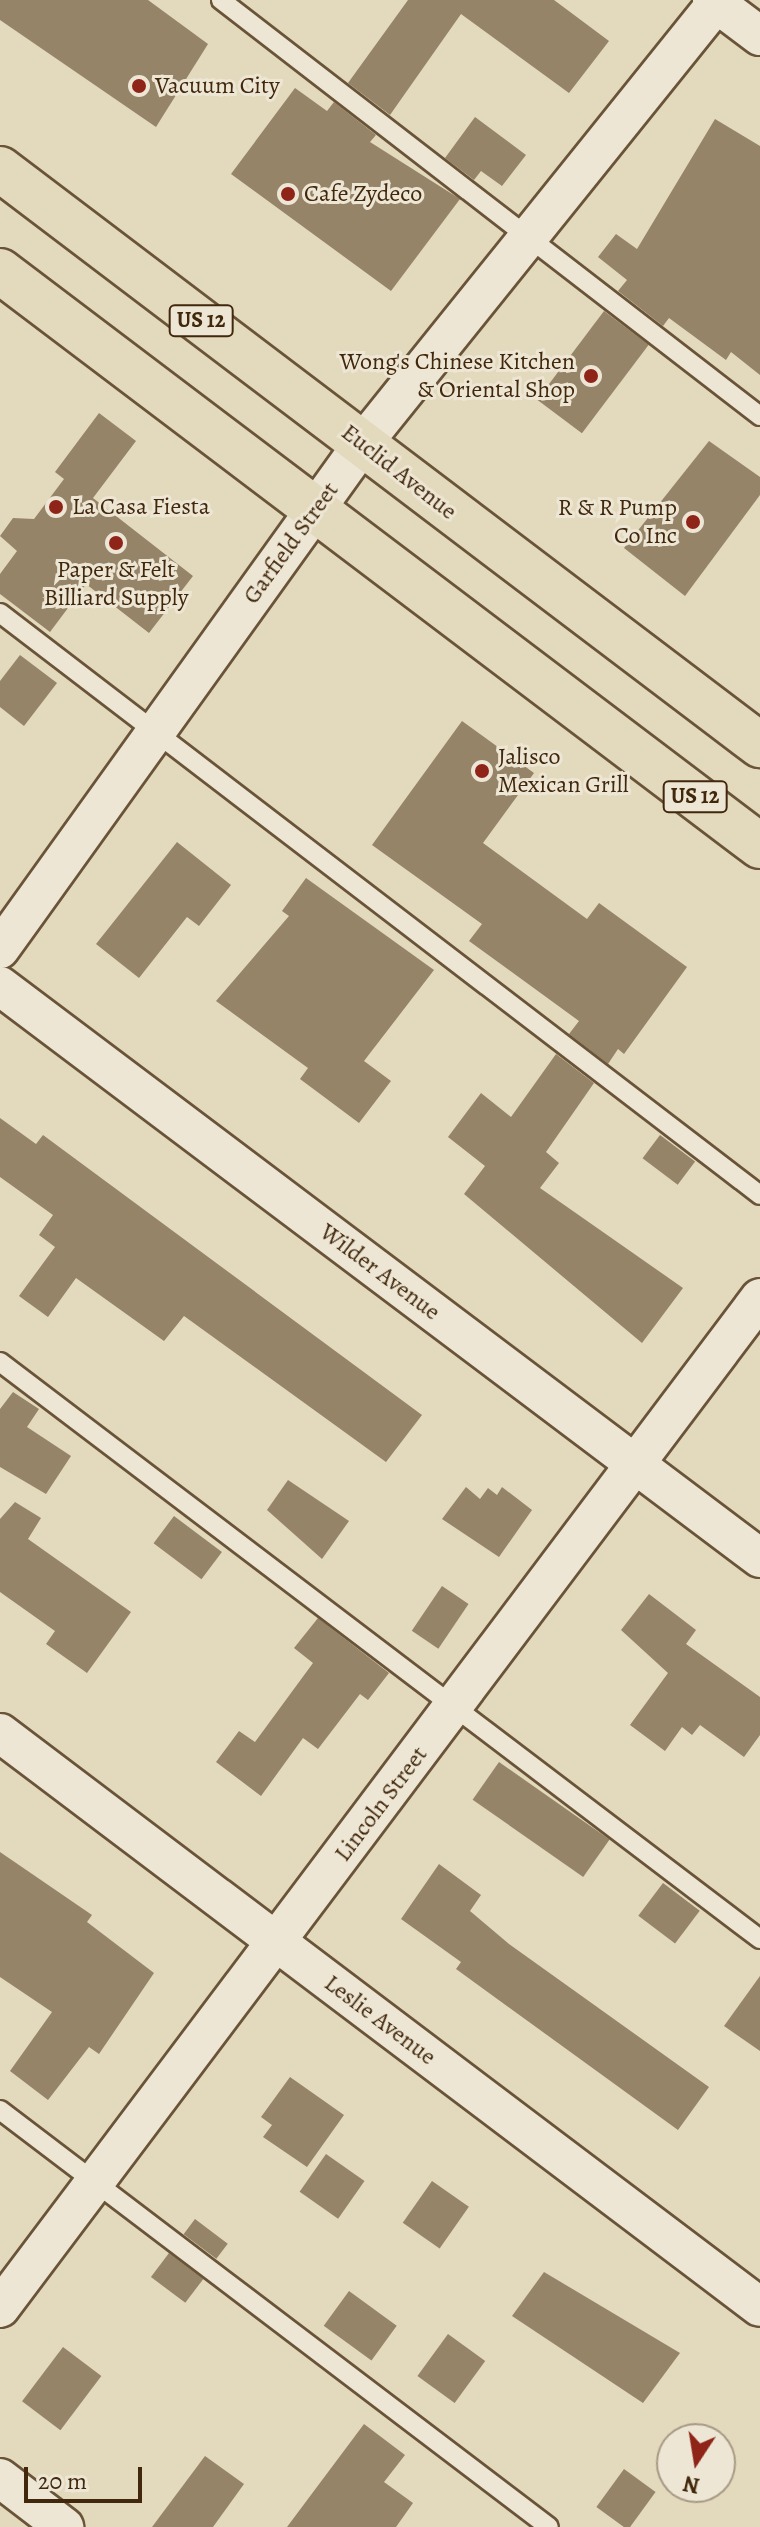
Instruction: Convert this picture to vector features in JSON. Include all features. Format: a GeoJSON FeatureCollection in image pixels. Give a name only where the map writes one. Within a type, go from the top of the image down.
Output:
{"type":"FeatureCollection","features":[{"type":"Feature","properties":{"kind":"highway","name":"Euclid Avenue"},"geometry":{"type":"LineString","coordinates":[[0,169],[760,745]]}},
{"type":"Feature","properties":{"kind":"highway","name":"US 12"},"geometry":{"type":"LineString","coordinates":[[0,271],[760,846]]}},
{"type":"Feature","properties":{"kind":"street","name":"Garfield Street"},"geometry":{"type":"LineString","coordinates":[[0,949],[363,443],[716,1]]}},
{"type":"Feature","properties":{"kind":"street"},"geometry":{"type":"LineString","coordinates":[[716,1],[760,36]]}},
{"type":"Feature","properties":{"kind":"street","name":"Wilder Avenue"},"geometry":{"type":"LineString","coordinates":[[0,986],[760,1558]]}},
{"type":"Feature","properties":{"kind":"street","name":"Lincoln Street"},"geometry":{"type":"LineString","coordinates":[[0,2308],[278,1943],[760,1298]]}},
{"type":"Feature","properties":{"kind":"street","name":"Leslie Avenue"},"geometry":{"type":"LineString","coordinates":[[0,1733],[760,2307]]}},
{"type":"Feature","properties":{"kind":"street"},"geometry":{"type":"LineString","coordinates":[[0,2478],[64,2527]]}},
{"type":"Feature","properties":{"kind":"lane"},"geometry":{"type":"LineString","coordinates":[[221,0],[760,416]]}},
{"type":"Feature","properties":{"kind":"lane"},"geometry":{"type":"LineString","coordinates":[[0,613],[760,1195]]}},
{"type":"Feature","properties":{"kind":"lane"},"geometry":{"type":"LineString","coordinates":[[0,1362],[760,1939]]}},
{"type":"Feature","properties":{"kind":"lane"},"geometry":{"type":"LineString","coordinates":[[0,2110],[549,2527]]}},
{"type":"Feature","properties":{"kind":"building","name":"Vacuum City"},"geometry":{"type":"Polygon","coordinates":[[[0,0],[148,0],[208,44],[156,127],[0,20],[0,0]]]}},
{"type":"Feature","properties":{"kind":"building"},"geometry":{"type":"Polygon","coordinates":[[[408,0],[554,0],[609,41],[569,93],[461,14],[390,115],[348,83],[408,0]]]}},
{"type":"Feature","properties":{"kind":"building"},"geometry":{"type":"Polygon","coordinates":[[[295,88],[327,111],[334,102],[376,135],[370,142],[460,199],[391,291],[231,174],[295,88]]]}},
{"type":"Feature","properties":{"kind":"building"},"geometry":{"type":"Polygon","coordinates":[[[475,117],[526,155],[502,186],[481,171],[474,180],[445,158],[475,117]]]}},
{"type":"Feature","properties":{"kind":"building"},"geometry":{"type":"Polygon","coordinates":[[[715,119],[760,146],[760,375],[731,352],[726,360],[669,318],[663,326],[618,291],[627,280],[598,257],[616,234],[637,249],[715,119]]]}},
{"type":"Feature","properties":{"kind":"building","name":"Wong's Chinese Kitchen & Oriental Shop"},"geometry":{"type":"Polygon","coordinates":[[[604,311],[649,345],[582,433],[537,400],[604,311]]]}},
{"type":"Feature","properties":{"kind":"building"},"geometry":{"type":"Polygon","coordinates":[[[99,413],[136,441],[93,498],[193,576],[149,633],[86,584],[50,632],[0,594],[0,574],[17,551],[0,536],[13,518],[34,519],[64,479],[55,472],[99,413]]]}},
{"type":"Feature","properties":{"kind":"building","name":"R & R Pump Co Inc"},"geometry":{"type":"Polygon","coordinates":[[[709,441],[760,477],[760,495],[685,596],[624,548],[709,441]]]}},
{"type":"Feature","properties":{"kind":"building"},"geometry":{"type":"Polygon","coordinates":[[[20,655],[57,683],[24,726],[0,707],[0,681],[20,655]]]}},
{"type":"Feature","properties":{"kind":"building"},"geometry":{"type":"Polygon","coordinates":[[[462,721],[534,773],[483,843],[587,919],[599,903],[687,967],[624,1054],[618,1049],[608,1064],[569,1034],[579,1021],[469,941],[482,924],[372,845],[462,721]]]}},
{"type":"Feature","properties":{"kind":"building"},"geometry":{"type":"Polygon","coordinates":[[[177,842],[231,885],[199,926],[187,917],[139,978],[96,944],[177,842]]]}},
{"type":"Feature","properties":{"kind":"building"},"geometry":{"type":"Polygon","coordinates":[[[306,878],[434,970],[364,1061],[391,1081],[359,1123],[300,1079],[308,1068],[216,1001],[289,916],[282,911],[306,878]]]}},
{"type":"Feature","properties":{"kind":"building"},"geometry":{"type":"Polygon","coordinates":[[[556,1054],[594,1083],[546,1152],[559,1163],[540,1188],[683,1288],[642,1343],[464,1194],[485,1166],[448,1137],[481,1093],[511,1117],[556,1054]]]}},
{"type":"Feature","properties":{"kind":"building"},"geometry":{"type":"Polygon","coordinates":[[[0,1118],[36,1144],[43,1135],[422,1415],[386,1462],[184,1316],[164,1341],[76,1278],[48,1317],[19,1296],[55,1247],[39,1235],[53,1215],[0,1177],[0,1118]]]}},
{"type":"Feature","properties":{"kind":"building"},"geometry":{"type":"Polygon","coordinates":[[[660,1135],[695,1161],[678,1185],[643,1158],[660,1135]]]}},
{"type":"Feature","properties":{"kind":"building"},"geometry":{"type":"Polygon","coordinates":[[[13,1392],[39,1409],[27,1427],[71,1456],[46,1494],[0,1467],[0,1409],[13,1392]]]}},
{"type":"Feature","properties":{"kind":"building"},"geometry":{"type":"Polygon","coordinates":[[[288,1480],[349,1521],[322,1559],[267,1510],[288,1480]]]}},
{"type":"Feature","properties":{"kind":"building"},"geometry":{"type":"Polygon","coordinates":[[[466,1487],[480,1499],[488,1488],[497,1495],[502,1487],[532,1510],[499,1557],[442,1519],[466,1487]]]}},
{"type":"Feature","properties":{"kind":"building"},"geometry":{"type":"Polygon","coordinates":[[[15,1502],[41,1518],[28,1539],[131,1612],[87,1673],[46,1644],[55,1631],[0,1592],[0,1519],[15,1502]]]}},
{"type":"Feature","properties":{"kind":"building"},"geometry":{"type":"Polygon","coordinates":[[[174,1516],[222,1552],[201,1579],[154,1543],[174,1516]]]}},
{"type":"Feature","properties":{"kind":"building"},"geometry":{"type":"Polygon","coordinates":[[[442,1586],[469,1604],[438,1649],[412,1631],[442,1586]]]}},
{"type":"Feature","properties":{"kind":"building"},"geometry":{"type":"Polygon","coordinates":[[[649,1594],[696,1630],[686,1644],[760,1697],[760,1735],[744,1757],[700,1725],[692,1735],[682,1727],[665,1751],[630,1725],[668,1673],[621,1630],[649,1594]]]}},
{"type":"Feature","properties":{"kind":"building"},"geometry":{"type":"Polygon","coordinates":[[[318,1618],[389,1673],[368,1700],[360,1694],[318,1749],[303,1738],[261,1796],[216,1762],[239,1731],[255,1742],[313,1663],[294,1648],[318,1618]]]}},
{"type":"Feature","properties":{"kind":"building"},"geometry":{"type":"Polygon","coordinates":[[[499,1762],[610,1839],[583,1877],[473,1800],[499,1762]]]}},
{"type":"Feature","properties":{"kind":"building"},"geometry":{"type":"Polygon","coordinates":[[[0,1852],[92,1915],[87,1922],[154,1973],[99,2054],[89,2047],[48,2100],[10,2071],[52,2012],[0,1977],[0,1852]]]}},
{"type":"Feature","properties":{"kind":"building"},"geometry":{"type":"Polygon","coordinates":[[[439,1864],[481,1895],[470,1911],[509,1944],[709,2087],[678,2130],[456,1969],[461,1962],[401,1919],[439,1864]]]}},
{"type":"Feature","properties":{"kind":"building"},"geometry":{"type":"Polygon","coordinates":[[[663,1883],[700,1911],[675,1943],[638,1916],[663,1883]]]}},
{"type":"Feature","properties":{"kind":"building"},"geometry":{"type":"Polygon","coordinates":[[[760,1976],[760,2051],[724,2026],[760,1976]]]}},
{"type":"Feature","properties":{"kind":"building"},"geometry":{"type":"Polygon","coordinates":[[[290,2077],[344,2115],[307,2167],[263,2137],[272,2125],[261,2117],[290,2077]]]}},
{"type":"Feature","properties":{"kind":"building"},"geometry":{"type":"Polygon","coordinates":[[[326,2154],[365,2181],[338,2219],[300,2192],[326,2154]]]}},
{"type":"Feature","properties":{"kind":"building"},"geometry":{"type":"Polygon","coordinates":[[[432,2181],[469,2207],[440,2249],[403,2223],[432,2181]]]}},
{"type":"Feature","properties":{"kind":"building"},"geometry":{"type":"Polygon","coordinates":[[[195,2219],[228,2244],[216,2259],[184,2234],[195,2219]]]}},
{"type":"Feature","properties":{"kind":"building"},"geometry":{"type":"Polygon","coordinates":[[[169,2253],[203,2279],[185,2303],[151,2277],[169,2253]]]}},
{"type":"Feature","properties":{"kind":"building"},"geometry":{"type":"Polygon","coordinates":[[[544,2272],[680,2353],[643,2403],[512,2316],[544,2272]]]}},
{"type":"Feature","properties":{"kind":"building"},"geometry":{"type":"Polygon","coordinates":[[[349,2291],[397,2326],[371,2360],[324,2326],[349,2291]]]}},
{"type":"Feature","properties":{"kind":"building"},"geometry":{"type":"Polygon","coordinates":[[[448,2334],[485,2361],[455,2403],[417,2376],[448,2334]]]}},
{"type":"Feature","properties":{"kind":"building"},"geometry":{"type":"Polygon","coordinates":[[[63,2347],[101,2376],[60,2430],[22,2401],[63,2347]]]}},
{"type":"Feature","properties":{"kind":"building"},"geometry":{"type":"Polygon","coordinates":[[[364,2424],[405,2455],[384,2482],[413,2503],[396,2527],[287,2527],[364,2424]]]}},
{"type":"Feature","properties":{"kind":"building"},"geometry":{"type":"Polygon","coordinates":[[[205,2456],[244,2484],[213,2527],[152,2527],[205,2456]]]}},
{"type":"Feature","properties":{"kind":"building"},"geometry":{"type":"Polygon","coordinates":[[[624,2469],[656,2492],[630,2527],[624,2527],[596,2507],[624,2469]]]}},
{"type":"Feature","properties":{"kind":"place","name":"Vacuum City"},"geometry":{"type":"Point","coordinates":[139,86]}},
{"type":"Feature","properties":{"kind":"place","name":"Cafe Zydeco"},"geometry":{"type":"Point","coordinates":[288,194]}},
{"type":"Feature","properties":{"kind":"place","name":"Wong's Chinese Kitchen & Oriental Shop"},"geometry":{"type":"Point","coordinates":[591,376]}},
{"type":"Feature","properties":{"kind":"place","name":"La Casa Fiesta"},"geometry":{"type":"Point","coordinates":[56,507]}},
{"type":"Feature","properties":{"kind":"place","name":"R & R Pump Co Inc"},"geometry":{"type":"Point","coordinates":[693,522]}},
{"type":"Feature","properties":{"kind":"place","name":"Paper & Felt Billiard Supply"},"geometry":{"type":"Point","coordinates":[116,543]}},
{"type":"Feature","properties":{"kind":"place","name":"Jalisco Mexican Grill"},"geometry":{"type":"Point","coordinates":[482,771]}}]}
